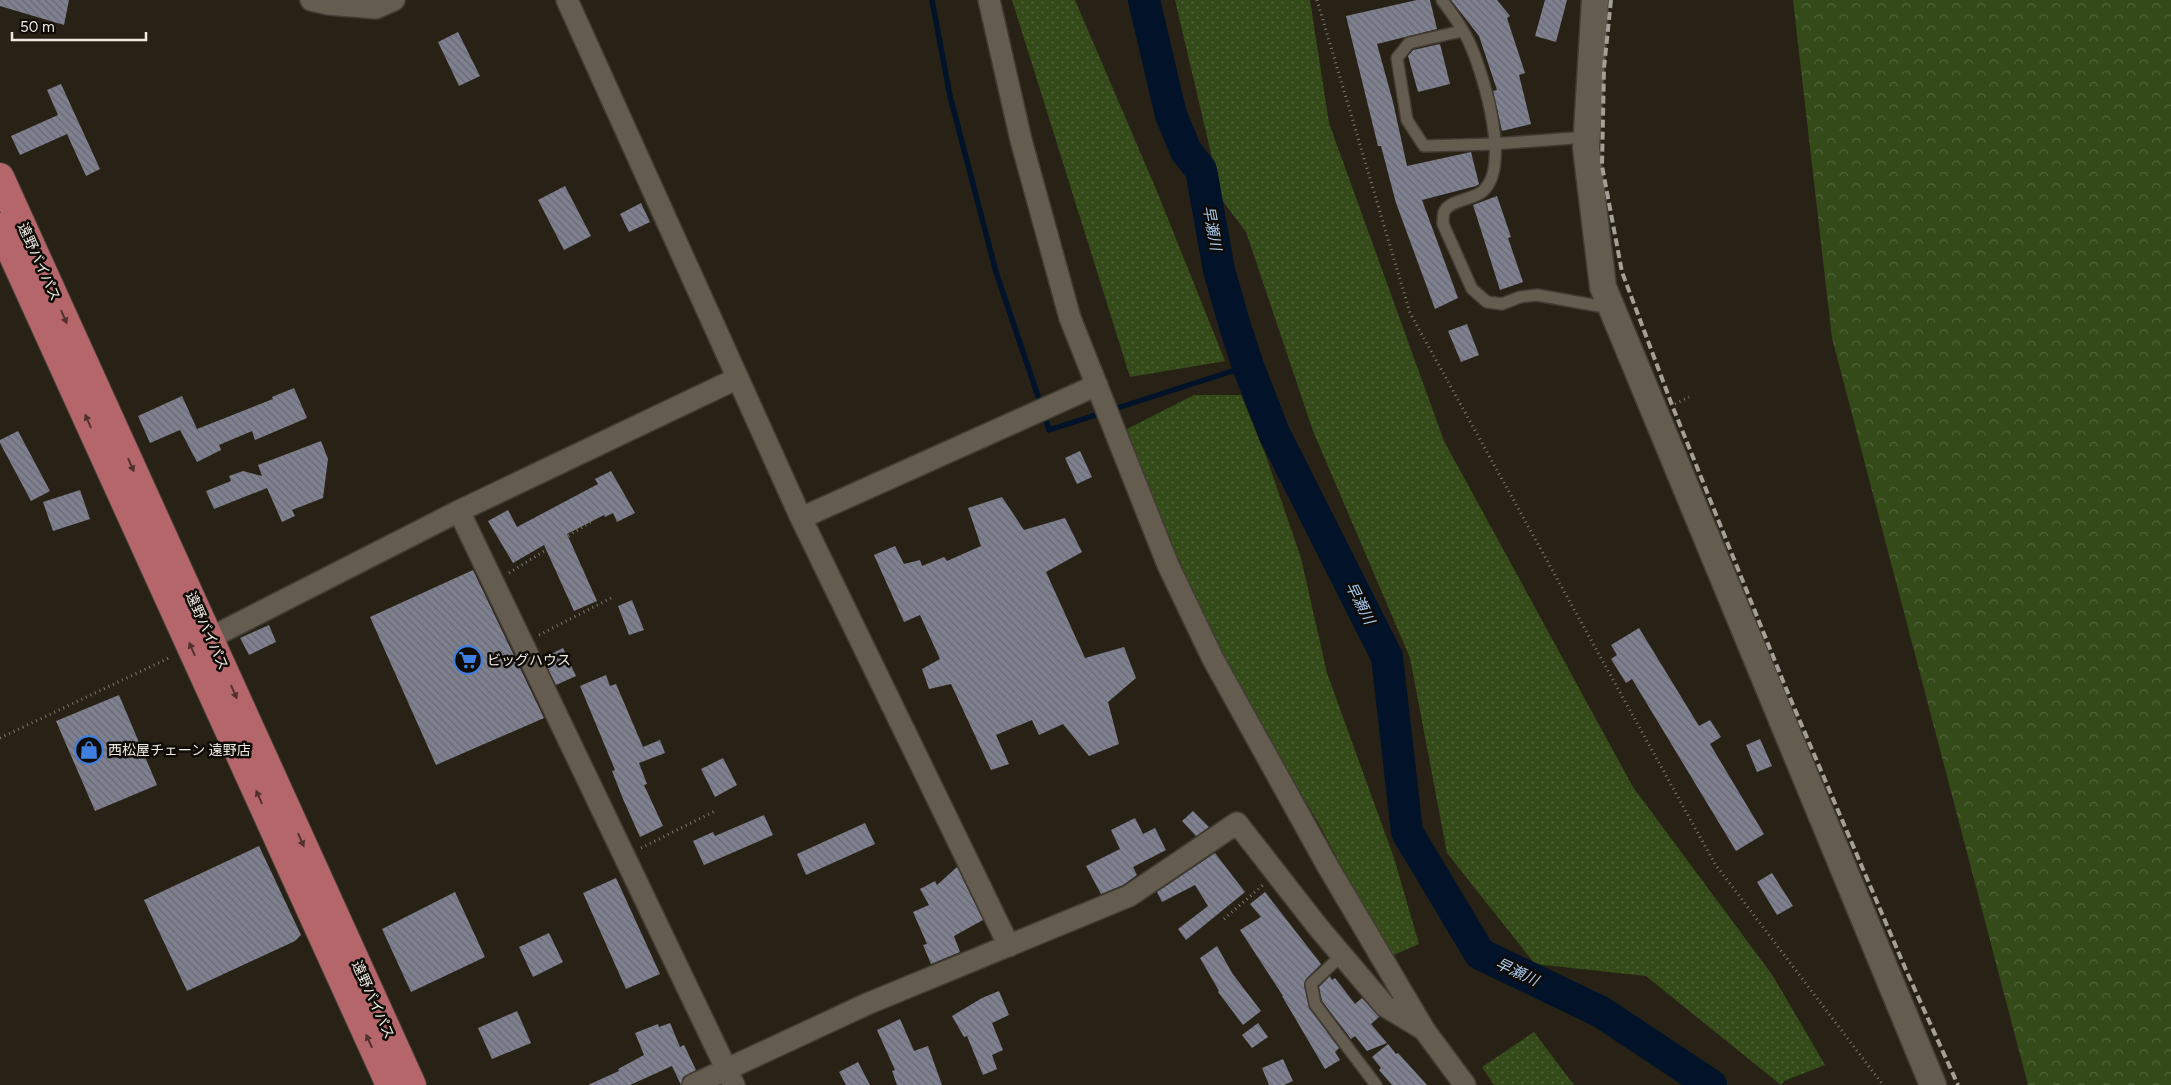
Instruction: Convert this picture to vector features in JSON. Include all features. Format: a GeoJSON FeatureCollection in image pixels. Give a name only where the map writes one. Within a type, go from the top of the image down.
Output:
{"type":"FeatureCollection","features":[{"type":"Feature","properties":{"kind":"highway","name":"遠野バイパス"},"geometry":{"type":"LineString","coordinates":[[0,177],[390,1085]]}},
{"type":"Feature","properties":{"kind":"highway","name":"遠野バイパス"},"geometry":{"type":"LineString","coordinates":[[0,227],[412,1085]]}},
{"type":"Feature","properties":{"kind":"street"},"geometry":{"type":"LineString","coordinates":[[311,0],[328,4],[376,8],[394,0]]}},
{"type":"Feature","properties":{"kind":"street"},"geometry":{"type":"LineString","coordinates":[[567,0],[801,518],[1009,946]]}},
{"type":"Feature","properties":{"kind":"street"},"geometry":{"type":"LineString","coordinates":[[989,0],[1020,140],[1070,318],[1168,565],[1214,659],[1327,865],[1426,1031],[1465,1085]]}},
{"type":"Feature","properties":{"kind":"street"},"geometry":{"type":"LineString","coordinates":[[1595,0],[1586,148],[1603,287],[1933,1085]]}},
{"type":"Feature","properties":{"kind":"street"},"geometry":{"type":"LineString","coordinates":[[201,643],[459,511],[738,378]]}},
{"type":"Feature","properties":{"kind":"street"},"geometry":{"type":"LineString","coordinates":[[801,518],[1096,385]]}},
{"type":"Feature","properties":{"kind":"street"},"geometry":{"type":"LineString","coordinates":[[459,511],[730,1077]]}},
{"type":"Feature","properties":{"kind":"street"},"geometry":{"type":"LineString","coordinates":[[694,1085],[730,1077],[867,1004],[1129,896],[1237,823],[1385,1006],[1426,1031]]}},
{"type":"Feature","properties":{"kind":"lane"},"geometry":{"type":"LineString","coordinates":[[1442,0],[1472,48],[1489,101],[1496,163],[1490,182],[1483,192],[1450,206],[1444,212],[1442,224],[1472,289],[1487,302],[1502,304],[1520,297],[1537,295],[1599,306]]}},
{"type":"Feature","properties":{"kind":"lane"},"geometry":{"type":"LineString","coordinates":[[1462,31],[1409,43],[1397,58],[1407,120],[1424,146],[1494,144],[1587,137]]}},
{"type":"Feature","properties":{"kind":"lane"},"geometry":{"type":"LineString","coordinates":[[1342,954],[1311,984],[1314,1004],[1376,1085]]}},
{"type":"Feature","properties":{"kind":"path"},"geometry":{"type":"LineString","coordinates":[[1317,0],[1410,313],[1714,864],[1883,1085]]}},
{"type":"Feature","properties":{"kind":"path"},"geometry":{"type":"LineString","coordinates":[[493,582],[594,520]]}},
{"type":"Feature","properties":{"kind":"path"},"geometry":{"type":"LineString","coordinates":[[522,643],[611,598]]}},
{"type":"Feature","properties":{"kind":"path"},"geometry":{"type":"LineString","coordinates":[[0,738],[201,643]]}},
{"type":"Feature","properties":{"kind":"path"},"geometry":{"type":"LineString","coordinates":[[624,856],[717,810]]}},
{"type":"Feature","properties":{"kind":"path"},"geometry":{"type":"LineString","coordinates":[[1224,919],[1276,873]]}},
{"type":"Feature","properties":{"kind":"green space"},"geometry":{"type":"Polygon","coordinates":[[[1012,0],[1075,0],[1156,189],[1225,361],[1130,377],[1012,0]]]}},
{"type":"Feature","properties":{"kind":"green space"},"geometry":{"type":"Polygon","coordinates":[[[1175,0],[1310,0],[1329,123],[1444,441],[1633,787],[1773,976],[1825,1065],[1784,1081],[1781,1085],[1646,976],[1535,964],[1447,853],[1410,658],[1313,431],[1246,232],[1222,200],[1175,0]]]}},
{"type":"Feature","properties":{"kind":"green space"},"geometry":{"type":"Polygon","coordinates":[[[1793,0],[2171,0],[2171,1085],[2028,1085],[1832,338],[1793,0]]]}},
{"type":"Feature","properties":{"kind":"green space"},"geometry":{"type":"Polygon","coordinates":[[[1194,395],[1241,395],[1266,456],[1301,558],[1327,673],[1394,858],[1419,944],[1389,957],[1319,824],[1228,669],[1170,548],[1127,429],[1194,395]]]}},
{"type":"Feature","properties":{"kind":"green space"},"geometry":{"type":"Polygon","coordinates":[[[1534,1032],[1574,1085],[1494,1085],[1482,1067],[1534,1032]]]}},
{"type":"Feature","properties":{"kind":"building"},"geometry":{"type":"Polygon","coordinates":[[[0,0],[69,0],[64,25],[0,6],[0,0]]]}},
{"type":"Feature","properties":{"kind":"building"},"geometry":{"type":"Polygon","coordinates":[[[1417,0],[1430,0],[1437,29],[1377,44],[1393,102],[1407,166],[1471,152],[1479,184],[1422,200],[1458,298],[1435,309],[1396,203],[1381,146],[1378,146],[1346,16],[1417,0]]]}},
{"type":"Feature","properties":{"kind":"building"},"geometry":{"type":"Polygon","coordinates":[[[1451,0],[1497,0],[1510,16],[1507,18],[1525,73],[1519,75],[1531,124],[1502,131],[1493,91],[1497,90],[1479,36],[1451,0]]]}},
{"type":"Feature","properties":{"kind":"building"},"geometry":{"type":"Polygon","coordinates":[[[1545,0],[1567,0],[1556,42],[1535,36],[1545,0]]]}},
{"type":"Feature","properties":{"kind":"building"},"geometry":{"type":"Polygon","coordinates":[[[458,32],[480,76],[459,86],[438,42],[458,32]]]}},
{"type":"Feature","properties":{"kind":"building"},"geometry":{"type":"Polygon","coordinates":[[[1440,44],[1450,84],[1418,92],[1408,56],[1413,50],[1440,44]]]}},
{"type":"Feature","properties":{"kind":"building"},"geometry":{"type":"Polygon","coordinates":[[[61,84],[100,169],[86,176],[67,134],[20,155],[11,136],[58,115],[47,90],[61,84]]]}},
{"type":"Feature","properties":{"kind":"building"},"geometry":{"type":"Polygon","coordinates":[[[565,186],[591,236],[564,250],[538,200],[565,186]]]}},
{"type":"Feature","properties":{"kind":"building"},"geometry":{"type":"Polygon","coordinates":[[[1497,196],[1511,237],[1508,238],[1523,282],[1500,290],[1473,205],[1497,196]]]}},
{"type":"Feature","properties":{"kind":"building"},"geometry":{"type":"Polygon","coordinates":[[[641,203],[650,222],[629,232],[620,214],[641,203]]]}},
{"type":"Feature","properties":{"kind":"building"},"geometry":{"type":"Polygon","coordinates":[[[1467,324],[1479,355],[1461,362],[1448,331],[1467,324]]]}},
{"type":"Feature","properties":{"kind":"building"},"geometry":{"type":"Polygon","coordinates":[[[294,388],[307,418],[255,440],[252,431],[219,445],[221,450],[197,462],[180,430],[150,443],[138,416],[182,396],[197,429],[273,399],[272,397],[294,388]]]}},
{"type":"Feature","properties":{"kind":"building"},"geometry":{"type":"Polygon","coordinates":[[[18,431],[50,491],[31,501],[0,443],[0,440],[18,431]]]}},
{"type":"Feature","properties":{"kind":"building"},"geometry":{"type":"Polygon","coordinates":[[[321,441],[328,459],[323,498],[292,510],[295,516],[282,522],[267,488],[214,509],[206,491],[231,481],[229,476],[243,471],[262,476],[258,465],[321,441]]]}},
{"type":"Feature","properties":{"kind":"building"},"geometry":{"type":"Polygon","coordinates":[[[1080,451],[1092,477],[1077,484],[1065,458],[1080,451]]]}},
{"type":"Feature","properties":{"kind":"building"},"geometry":{"type":"Polygon","coordinates":[[[611,471],[635,513],[617,522],[613,513],[605,517],[604,515],[567,534],[597,601],[574,611],[544,545],[513,563],[488,521],[508,510],[517,527],[598,484],[595,479],[611,471]]]}},
{"type":"Feature","properties":{"kind":"building"},"geometry":{"type":"Polygon","coordinates":[[[80,490],[90,519],[53,531],[43,502],[80,490]]]}},
{"type":"Feature","properties":{"kind":"building"},"geometry":{"type":"Polygon","coordinates":[[[1002,497],[1024,530],[1065,518],[1082,552],[1046,572],[1085,658],[1124,647],[1136,678],[1108,702],[1119,744],[1089,756],[1063,724],[1039,735],[1032,720],[996,735],[1009,764],[991,770],[951,684],[929,689],[922,669],[940,659],[920,615],[904,622],[874,555],[895,546],[904,564],[920,560],[922,566],[944,557],[947,561],[981,546],[968,508],[1002,497]]]}},
{"type":"Feature","properties":{"kind":"building"},"geometry":{"type":"Polygon","coordinates":[[[473,570],[544,718],[436,765],[370,617],[473,570]]]}},
{"type":"Feature","properties":{"kind":"building"},"geometry":{"type":"Polygon","coordinates":[[[632,600],[644,630],[629,635],[618,606],[632,600]]]}},
{"type":"Feature","properties":{"kind":"building"},"geometry":{"type":"Polygon","coordinates":[[[269,625],[276,642],[249,655],[240,638],[269,625]]]}},
{"type":"Feature","properties":{"kind":"building"},"geometry":{"type":"Polygon","coordinates":[[[1639,628],[1699,726],[1710,720],[1721,737],[1710,744],[1764,834],[1736,851],[1632,679],[1626,683],[1611,659],[1617,655],[1611,645],[1639,628]]]}},
{"type":"Feature","properties":{"kind":"building"},"geometry":{"type":"Polygon","coordinates":[[[563,648],[576,676],[556,685],[543,658],[563,648]]]}},
{"type":"Feature","properties":{"kind":"building"},"geometry":{"type":"Polygon","coordinates":[[[606,675],[610,686],[616,684],[643,747],[660,740],[665,753],[639,763],[647,784],[644,785],[663,826],[640,837],[623,799],[612,771],[615,770],[580,686],[606,675]]]}},
{"type":"Feature","properties":{"kind":"building"},"geometry":{"type":"Polygon","coordinates":[[[119,695],[157,785],[95,811],[56,721],[119,695]]]}},
{"type":"Feature","properties":{"kind":"building"},"geometry":{"type":"Polygon","coordinates":[[[1760,739],[1772,766],[1757,772],[1746,745],[1760,739]]]}},
{"type":"Feature","properties":{"kind":"building"},"geometry":{"type":"Polygon","coordinates":[[[723,758],[737,785],[715,797],[701,769],[723,758]]]}},
{"type":"Feature","properties":{"kind":"building"},"geometry":{"type":"Polygon","coordinates":[[[1193,811],[1209,827],[1196,836],[1182,821],[1193,811]]]}},
{"type":"Feature","properties":{"kind":"building"},"geometry":{"type":"Polygon","coordinates":[[[764,815],[773,835],[704,865],[693,841],[713,832],[715,836],[764,815]]]}},
{"type":"Feature","properties":{"kind":"building"},"geometry":{"type":"Polygon","coordinates":[[[1135,818],[1143,834],[1155,828],[1166,850],[1133,867],[1137,875],[1123,885],[1101,894],[1086,866],[1120,849],[1111,830],[1135,818]]]}},
{"type":"Feature","properties":{"kind":"building"},"geometry":{"type":"Polygon","coordinates":[[[865,823],[875,844],[806,875],[797,854],[865,823]]]}},
{"type":"Feature","properties":{"kind":"building"},"geometry":{"type":"Polygon","coordinates":[[[259,846],[301,935],[295,941],[187,991],[144,900],[259,846]]]}},
{"type":"Feature","properties":{"kind":"building"},"geometry":{"type":"Polygon","coordinates":[[[1215,853],[1245,892],[1186,940],[1178,929],[1208,906],[1195,885],[1162,902],[1157,892],[1215,853]]]}},
{"type":"Feature","properties":{"kind":"building"},"geometry":{"type":"Polygon","coordinates":[[[957,867],[983,920],[954,936],[960,952],[931,964],[923,945],[927,944],[913,912],[929,905],[920,889],[935,881],[937,885],[957,867]]]}},
{"type":"Feature","properties":{"kind":"building"},"geometry":{"type":"Polygon","coordinates":[[[1772,873],[1793,906],[1777,915],[1757,882],[1772,873]]]}},
{"type":"Feature","properties":{"kind":"building"},"geometry":{"type":"Polygon","coordinates":[[[616,878],[660,974],[626,989],[583,893],[616,878]]]}},
{"type":"Feature","properties":{"kind":"building"},"geometry":{"type":"Polygon","coordinates":[[[455,892],[485,957],[411,992],[382,929],[455,892]]]}},
{"type":"Feature","properties":{"kind":"building"},"geometry":{"type":"Polygon","coordinates":[[[1265,892],[1321,964],[1306,979],[1304,985],[1309,1008],[1339,1048],[1335,1052],[1340,1060],[1325,1069],[1283,996],[1240,930],[1261,917],[1250,904],[1265,892]]]}},
{"type":"Feature","properties":{"kind":"building"},"geometry":{"type":"Polygon","coordinates":[[[549,933],[563,962],[533,977],[519,947],[549,933]]]}},
{"type":"Feature","properties":{"kind":"building"},"geometry":{"type":"Polygon","coordinates":[[[1217,946],[1232,973],[1261,1011],[1243,1025],[1218,992],[1200,958],[1217,946]]]}},
{"type":"Feature","properties":{"kind":"building"},"geometry":{"type":"Polygon","coordinates":[[[1330,976],[1332,980],[1335,978],[1355,1004],[1362,998],[1379,1017],[1371,1024],[1387,1043],[1367,1051],[1355,1036],[1351,1039],[1322,1001],[1319,987],[1330,976]]]}},
{"type":"Feature","properties":{"kind":"building"},"geometry":{"type":"Polygon","coordinates":[[[999,991],[1009,1015],[992,1023],[1003,1050],[992,1055],[997,1069],[983,1075],[967,1036],[964,1037],[952,1016],[982,998],[999,991]]]}},
{"type":"Feature","properties":{"kind":"building"},"geometry":{"type":"Polygon","coordinates":[[[517,1011],[531,1043],[492,1059],[478,1028],[517,1011]]]}},
{"type":"Feature","properties":{"kind":"building"},"geometry":{"type":"Polygon","coordinates":[[[900,1019],[914,1051],[928,1046],[942,1085],[897,1085],[892,1071],[895,1070],[877,1030],[900,1019]]]}},
{"type":"Feature","properties":{"kind":"building"},"geometry":{"type":"Polygon","coordinates":[[[670,1023],[680,1047],[684,1045],[696,1070],[683,1077],[681,1085],[672,1066],[630,1085],[588,1085],[619,1071],[618,1069],[644,1055],[635,1033],[658,1024],[659,1027],[670,1023]]]}},
{"type":"Feature","properties":{"kind":"building"},"geometry":{"type":"Polygon","coordinates":[[[1258,1023],[1268,1037],[1252,1048],[1242,1035],[1258,1023]]]}},
{"type":"Feature","properties":{"kind":"building"},"geometry":{"type":"Polygon","coordinates":[[[1388,1044],[1427,1085],[1392,1085],[1379,1070],[1381,1068],[1372,1057],[1388,1044]]]}},
{"type":"Feature","properties":{"kind":"building"},"geometry":{"type":"Polygon","coordinates":[[[1283,1059],[1293,1081],[1284,1085],[1269,1085],[1262,1068],[1283,1059]]]}},
{"type":"Feature","properties":{"kind":"building"},"geometry":{"type":"Polygon","coordinates":[[[858,1062],[870,1085],[846,1085],[839,1072],[858,1062]]]}},
{"type":"Feature","properties":{"kind":"waterway"},"geometry":{"type":"LineString","coordinates":[[932,0],[950,96],[996,272],[1041,405]]}},
{"type":"Feature","properties":{"kind":"waterway","name":"早瀬川"},"geometry":{"type":"LineString","coordinates":[[1144,0],[1171,115],[1186,151],[1201,170],[1219,270],[1248,366],[1274,433],[1387,657],[1407,832],[1480,954],[1601,1012],[1711,1085]]}},
{"type":"Feature","properties":{"kind":"waterway"},"geometry":{"type":"LineString","coordinates":[[1044,414],[1049,430],[1248,366]]}},
{"type":"Feature","properties":{"kind":"railway"},"geometry":{"type":"LineString","coordinates":[[1611,0],[1604,68],[1602,166],[1622,272],[1672,405],[1785,686],[1906,970],[1958,1085]]}},
{"type":"Feature","properties":{"kind":"place","name":"ビッグハウス"},"geometry":{"type":"Point","coordinates":[468,660]}},
{"type":"Feature","properties":{"kind":"place","name":"西松屋チェーン 遠野店"},"geometry":{"type":"Point","coordinates":[89,750]}}]}
